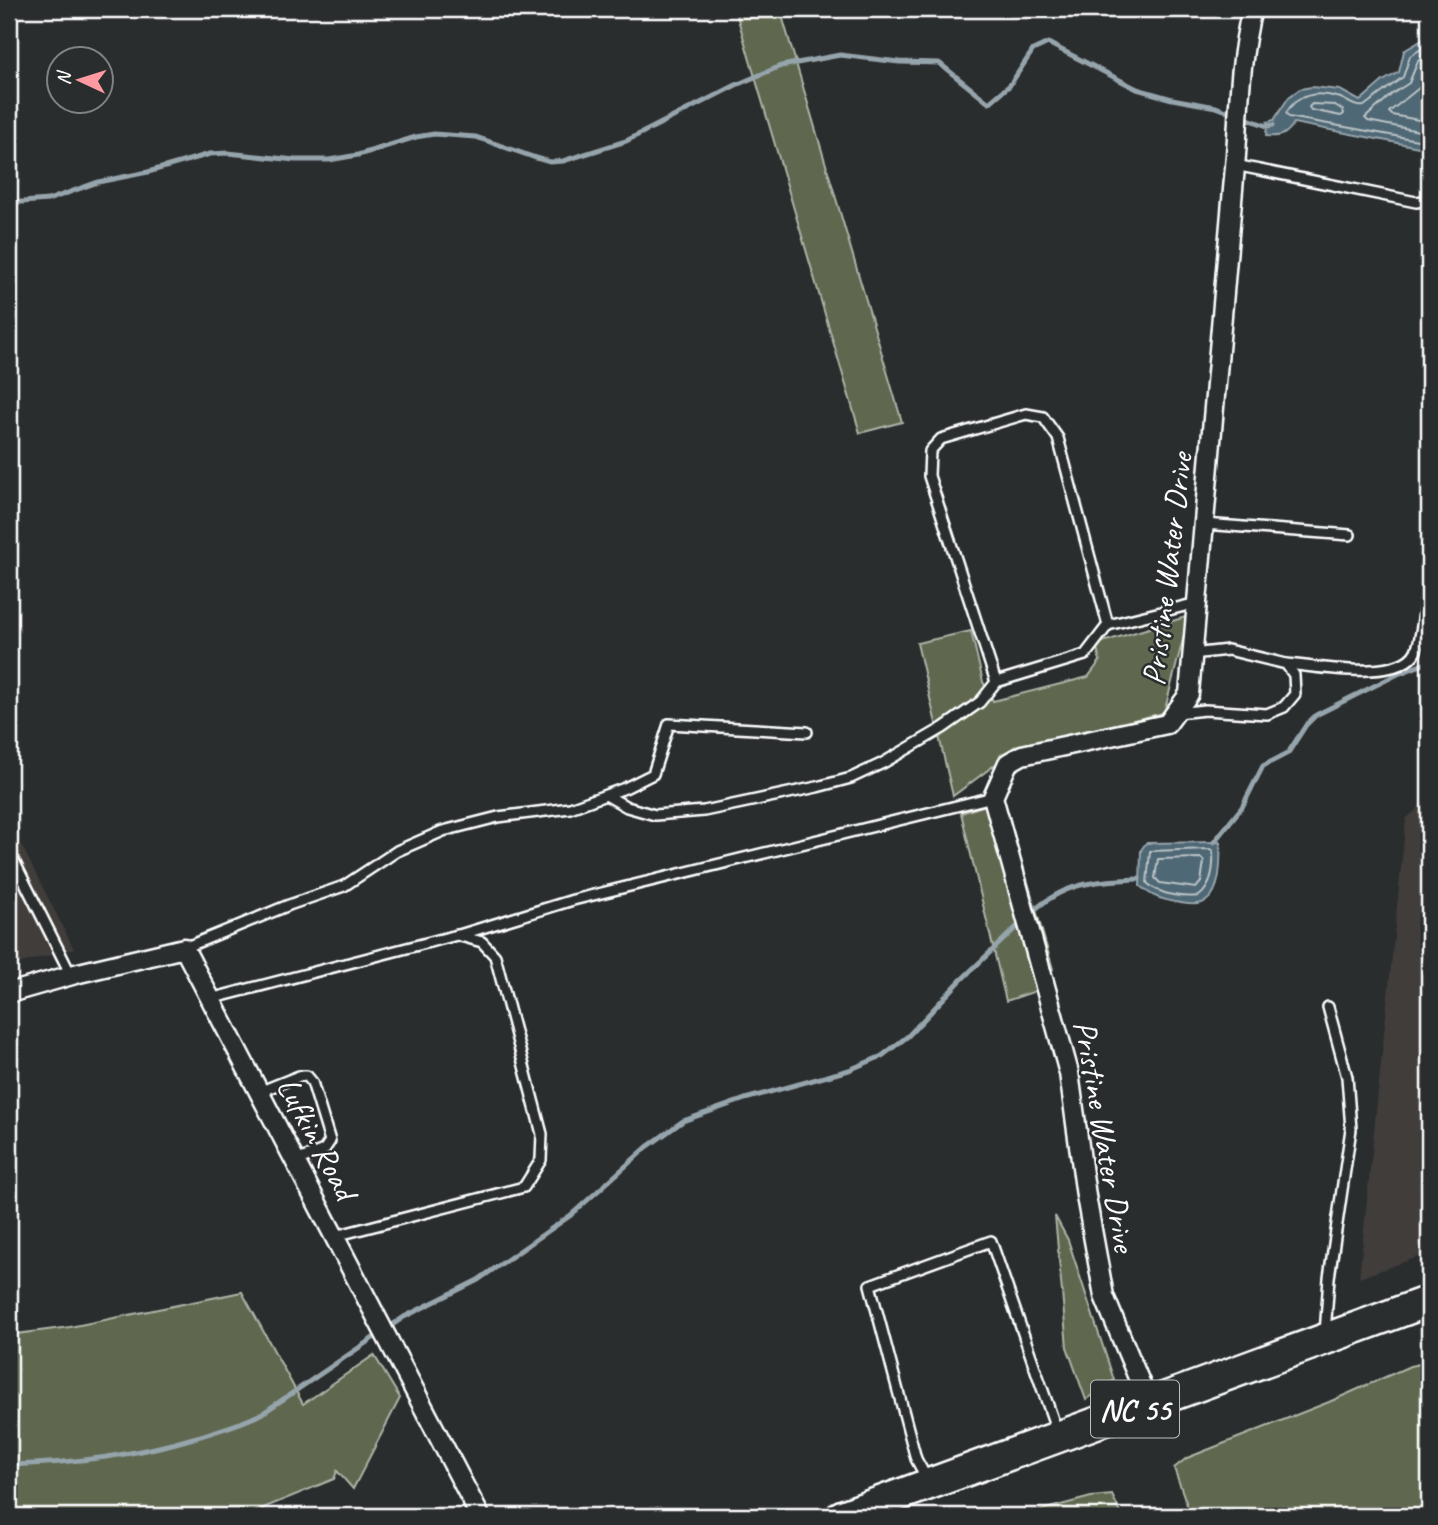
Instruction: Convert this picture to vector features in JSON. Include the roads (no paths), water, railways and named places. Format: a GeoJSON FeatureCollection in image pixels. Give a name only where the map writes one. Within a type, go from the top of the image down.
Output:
{"type":"FeatureCollection","features":[{"type":"Feature","properties":{"kind":"highway","name":"NC 55"},"geometry":{"type":"LineString","coordinates":[[842,1516],[1429,1301]]}},
{"type":"Feature","properties":{"kind":"street","name":"Pristine Water Drive"},"geometry":{"type":"LineString","coordinates":[[1149,1404],[1104,1296],[1086,1196],[1069,1073],[993,797],[1008,763],[1022,755],[1167,724],[1189,694],[1236,160],[1239,99],[1252,9]]}},
{"type":"Feature","properties":{"kind":"street"},"geometry":{"type":"LineString","coordinates":[[9,993],[184,948]]}},
{"type":"Feature","properties":{"kind":"street","name":"Lufkin Road"},"geometry":{"type":"LineString","coordinates":[[184,948],[480,1516]]}},
{"type":"Feature","properties":{"kind":"lane"},"geometry":{"type":"LineString","coordinates":[[1236,160],[1416,202],[1429,200]]}},
{"type":"Feature","properties":{"kind":"lane"},"geometry":{"type":"LineString","coordinates":[[996,682],[929,476],[930,451],[941,439],[1026,414],[1043,417],[1058,438],[1108,625]]}},
{"type":"Feature","properties":{"kind":"lane"},"geometry":{"type":"LineString","coordinates":[[1204,524],[1350,535]]}},
{"type":"Feature","properties":{"kind":"lane"},"geometry":{"type":"LineString","coordinates":[[1192,654],[1228,650],[1286,664],[1372,671],[1403,663],[1415,652],[1429,565]]}},
{"type":"Feature","properties":{"kind":"lane"},"geometry":{"type":"LineString","coordinates":[[606,795],[627,807],[655,816],[704,811],[851,778],[943,728],[980,702],[996,682],[1085,655],[1108,625],[1197,603]]}},
{"type":"Feature","properties":{"kind":"lane"},"geometry":{"type":"LineString","coordinates":[[1175,713],[1205,710],[1267,714],[1284,707],[1295,694],[1294,675],[1286,664]]}},
{"type":"Feature","properties":{"kind":"lane"},"geometry":{"type":"LineString","coordinates":[[184,948],[289,905],[344,886],[397,852],[443,831],[498,817],[570,808],[653,774],[669,724],[807,732]]}},
{"type":"Feature","properties":{"kind":"lane"},"geometry":{"type":"LineString","coordinates":[[210,999],[457,935],[573,900],[993,797]]}},
{"type":"Feature","properties":{"kind":"lane"},"geometry":{"type":"LineString","coordinates":[[9,851],[71,975]]}},
{"type":"Feature","properties":{"kind":"lane"},"geometry":{"type":"LineString","coordinates":[[335,1236],[524,1188],[541,1160],[542,1134],[495,956],[482,942],[457,935]]}},
{"type":"Feature","properties":{"kind":"lane"},"geometry":{"type":"LineString","coordinates":[[1325,1339],[1329,1278],[1350,1129],[1346,1077],[1328,1007]]}},
{"type":"Feature","properties":{"kind":"lane"},"geometry":{"type":"LineString","coordinates":[[259,1092],[299,1076],[307,1076],[312,1082],[330,1141],[324,1150],[296,1161]]}},
{"type":"Feature","properties":{"kind":"lane"},"geometry":{"type":"LineString","coordinates":[[929,1484],[916,1459],[870,1285],[991,1241],[1059,1437]]}},
{"type":"Feature","properties":{"kind":"water"},"geometry":{"type":"Polygon","coordinates":[[[1429,36],[1429,149],[1294,123],[1282,135],[1266,136],[1267,122],[1274,120],[1289,97],[1300,89],[1312,87],[1340,90],[1360,101],[1383,81],[1399,72],[1404,51],[1429,36]]]}},
{"type":"Feature","properties":{"kind":"water"},"geometry":{"type":"Polygon","coordinates":[[[1220,842],[1217,885],[1209,899],[1202,903],[1174,902],[1152,895],[1140,886],[1141,850],[1146,843],[1220,842]]]}},
{"type":"Feature","properties":{"kind":"waterway"},"geometry":{"type":"LineString","coordinates":[[9,203],[48,200],[98,182],[148,172],[210,154],[329,160],[358,155],[434,134],[476,137],[550,162],[563,161],[626,141],[736,85],[781,66],[840,55],[899,62],[939,63],[989,103],[1010,85],[1033,50],[1048,43],[1137,89],[1216,107],[1267,126],[1273,125]]}},
{"type":"Feature","properties":{"kind":"waterway"},"geometry":{"type":"LineString","coordinates":[[1214,842],[1242,807],[1263,766],[1288,753],[1306,725],[1316,715],[1398,674],[1429,662]]}},
{"type":"Feature","properties":{"kind":"waterway"},"geometry":{"type":"LineString","coordinates":[[1030,914],[1055,895],[1080,885],[1139,879]]}},
{"type":"Feature","properties":{"kind":"waterway"},"geometry":{"type":"LineString","coordinates":[[9,1465],[127,1454],[174,1444],[263,1413],[404,1317],[478,1280],[571,1215],[647,1147],[683,1121],[745,1099],[849,1070],[882,1056],[908,1036],[961,980],[1023,921]]}}]}
